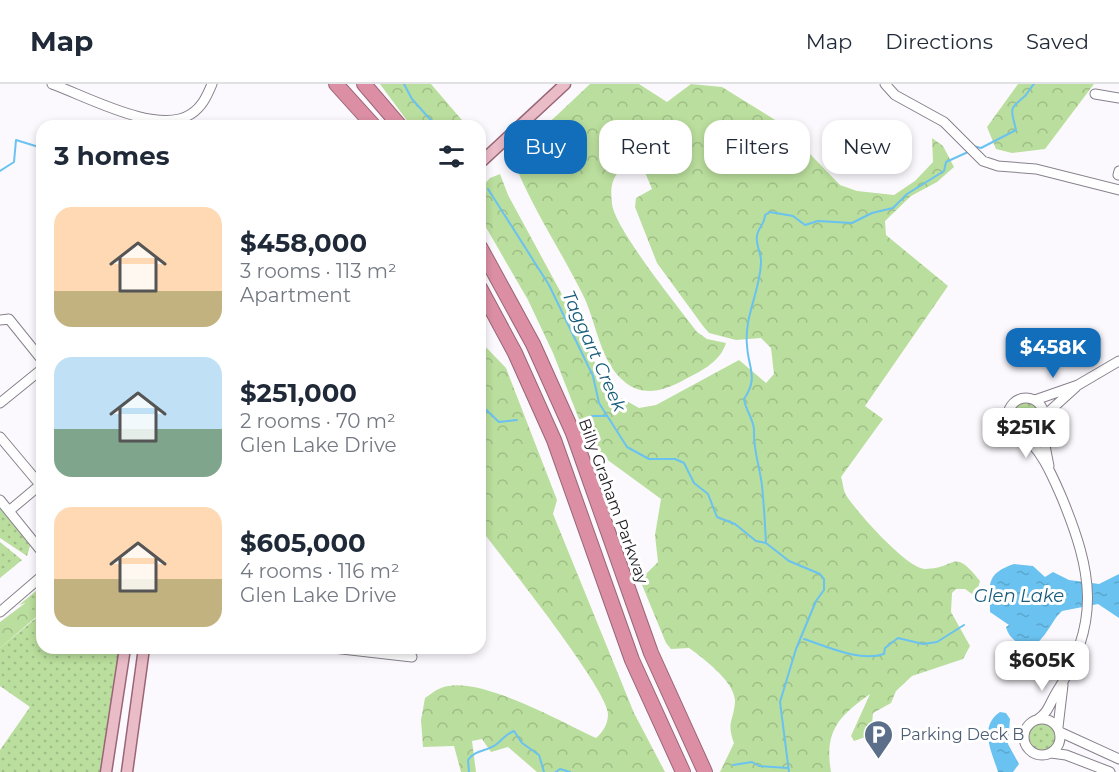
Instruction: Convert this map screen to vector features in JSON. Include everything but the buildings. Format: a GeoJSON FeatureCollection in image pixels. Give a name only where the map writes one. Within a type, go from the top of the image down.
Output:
{"type":"FeatureCollection","features":[{"type":"Feature","properties":{"kind":"highway"},"geometry":{"type":"LineString","coordinates":[[336,84],[369,120]]}},
{"type":"Feature","properties":{"kind":"highway"},"geometry":{"type":"LineString","coordinates":[[364,84],[395,120]]}},
{"type":"Feature","properties":{"kind":"highway","name":"Billy Graham Parkway"},"geometry":{"type":"LineString","coordinates":[[486,258],[533,344],[561,406],[591,478],[651,653],[705,772]]}},
{"type":"Feature","properties":{"kind":"highway","name":"Billy Graham Parkway"},"geometry":{"type":"LineString","coordinates":[[486,299],[515,353],[550,432],[632,660],[683,772]]}},
{"type":"Feature","properties":{"kind":"main road"},"geometry":{"type":"LineString","coordinates":[[486,157],[565,84]]}},
{"type":"Feature","properties":{"kind":"main road"},"geometry":{"type":"LineString","coordinates":[[106,772],[124,654]]}},
{"type":"Feature","properties":{"kind":"main road"},"geometry":{"type":"LineString","coordinates":[[126,772],[143,654]]}},
{"type":"Feature","properties":{"kind":"street"},"geometry":{"type":"LineString","coordinates":[[52,84],[123,111],[158,120]]}},
{"type":"Feature","properties":{"kind":"street"},"geometry":{"type":"LineString","coordinates":[[179,120],[193,113],[202,104],[212,84]]}},
{"type":"Feature","properties":{"kind":"street"},"geometry":{"type":"LineString","coordinates":[[885,84],[895,95],[944,122],[983,161],[994,165],[1036,169],[1119,190]]}},
{"type":"Feature","properties":{"kind":"street"},"geometry":{"type":"LineString","coordinates":[[1095,94],[1119,98]]}},
{"type":"Feature","properties":{"kind":"street"},"geometry":{"type":"LineString","coordinates":[[0,320],[9,319],[36,353]]}},
{"type":"Feature","properties":{"kind":"street"},"geometry":{"type":"LineString","coordinates":[[1051,753],[1059,744],[1064,683],[1087,614],[1086,567],[1080,544],[1049,468],[1033,444],[1010,426],[1008,420],[1010,407],[1019,399],[1035,400],[1078,385],[1119,361]]}},
{"type":"Feature","properties":{"kind":"street"},"geometry":{"type":"LineString","coordinates":[[0,403],[36,374]]}},
{"type":"Feature","properties":{"kind":"street"},"geometry":{"type":"LineString","coordinates":[[1020,433],[1033,432],[1078,385]]}},
{"type":"Feature","properties":{"kind":"street"},"geometry":{"type":"LineString","coordinates":[[1035,400],[1042,409],[1049,468]]}},
{"type":"Feature","properties":{"kind":"street"},"geometry":{"type":"LineString","coordinates":[[0,437],[36,480]]}},
{"type":"Feature","properties":{"kind":"street"},"geometry":{"type":"LineString","coordinates":[[9,511],[36,490]]}},
{"type":"Feature","properties":{"kind":"street"},"geometry":{"type":"LineString","coordinates":[[0,500],[36,545]]}},
{"type":"Feature","properties":{"kind":"street"},"geometry":{"type":"LineString","coordinates":[[0,612],[36,581]]}},
{"type":"Feature","properties":{"kind":"street"},"geometry":{"type":"LineString","coordinates":[[386,654],[412,657]]}},
{"type":"Feature","properties":{"kind":"street"},"geometry":{"type":"LineString","coordinates":[[1064,683],[1044,715],[1025,730],[1025,742],[1028,748],[1038,754],[1066,755],[1110,772]]}},
{"type":"Feature","properties":{"kind":"street"},"geometry":{"type":"LineString","coordinates":[[1038,719],[1049,720],[1059,730],[1119,759]]}},
{"type":"Feature","properties":{"kind":"green space"},"geometry":{"type":"Polygon","coordinates":[[[380,84],[431,84],[462,120],[407,120],[380,84]]]}},
{"type":"Feature","properties":{"kind":"green space"},"geometry":{"type":"Polygon","coordinates":[[[590,84],[639,84],[667,102],[691,84],[722,87],[775,120],[704,120],[704,174],[810,174],[810,154],[822,166],[822,174],[829,174],[840,185],[857,191],[894,195],[915,181],[933,162],[932,138],[943,146],[954,167],[937,182],[911,196],[885,221],[886,235],[948,286],[865,406],[883,419],[841,477],[845,493],[852,503],[882,538],[906,560],[925,569],[959,562],[971,570],[980,581],[977,592],[972,594],[965,589],[956,589],[952,593],[951,612],[970,646],[963,659],[912,676],[896,691],[891,703],[873,713],[871,735],[854,741],[851,736],[870,694],[850,710],[836,726],[832,735],[829,758],[831,772],[720,772],[734,743],[731,725],[734,694],[717,671],[695,652],[689,648],[671,649],[666,643],[640,580],[658,562],[655,535],[661,499],[594,450],[588,442],[553,353],[528,300],[486,227],[486,182],[500,174],[508,195],[566,302],[596,365],[618,396],[639,408],[656,405],[739,360],[766,383],[774,374],[771,348],[761,338],[736,340],[709,333],[657,263],[635,207],[636,198],[652,189],[646,174],[692,174],[692,120],[599,120],[599,174],[617,174],[611,196],[616,216],[624,231],[697,332],[707,339],[726,343],[719,356],[708,366],[675,384],[654,391],[640,390],[626,383],[617,374],[604,353],[582,293],[519,174],[587,174],[587,120],[552,120],[590,84]]]}},
{"type":"Feature","properties":{"kind":"green space"},"geometry":{"type":"Polygon","coordinates":[[[1018,84],[1094,84],[1045,149],[1012,153],[996,149],[987,127],[1018,84]]]}},
{"type":"Feature","properties":{"kind":"green space"},"geometry":{"type":"Polygon","coordinates":[[[486,347],[506,368],[557,500],[553,514],[634,713],[665,772],[537,772],[508,747],[491,752],[482,739],[472,741],[476,772],[461,772],[454,746],[423,747],[421,720],[425,698],[439,689],[456,685],[475,687],[518,701],[596,738],[605,728],[608,718],[604,701],[575,654],[486,536],[486,347]]]}},
{"type":"Feature","properties":{"kind":"green space"},"geometry":{"type":"Polygon","coordinates":[[[1027,401],[1037,405],[1041,415],[1037,425],[1027,429],[1017,425],[1013,415],[1017,405],[1027,401]]]}},
{"type":"Feature","properties":{"kind":"green space"},"geometry":{"type":"Polygon","coordinates":[[[0,507],[30,546],[27,556],[0,538],[0,507]]]}},
{"type":"Feature","properties":{"kind":"green space"},"geometry":{"type":"Polygon","coordinates":[[[0,542],[22,560],[0,578],[0,542]]]}},
{"type":"Feature","properties":{"kind":"green space"},"geometry":{"type":"Polygon","coordinates":[[[36,591],[36,618],[28,602],[19,605],[36,591]]]}},
{"type":"Feature","properties":{"kind":"green space"},"geometry":{"type":"Polygon","coordinates":[[[28,601],[36,617],[0,648],[0,622],[28,601]]]}},
{"type":"Feature","properties":{"kind":"green space"},"geometry":{"type":"Polygon","coordinates":[[[36,618],[36,654],[119,654],[103,772],[0,772],[0,750],[30,707],[0,686],[0,648],[36,618]]]}},
{"type":"Feature","properties":{"kind":"green space"},"geometry":{"type":"Polygon","coordinates":[[[1043,722],[1053,726],[1057,736],[1053,746],[1043,750],[1033,746],[1029,736],[1033,726],[1043,722]]]}},
{"type":"Feature","properties":{"kind":"water","name":"Glen Lake"},"geometry":{"type":"Polygon","coordinates":[[[1014,564],[1033,566],[1045,577],[1053,572],[1069,580],[1099,584],[1119,574],[1119,618],[1098,604],[1062,611],[1037,643],[1025,646],[1017,642],[1010,636],[1006,627],[1009,625],[990,612],[990,588],[993,577],[1004,568],[1014,564]]]}},
{"type":"Feature","properties":{"kind":"water"},"geometry":{"type":"Polygon","coordinates":[[[1000,712],[1006,713],[1010,719],[1008,744],[1019,764],[1013,772],[998,772],[990,748],[988,732],[993,718],[1000,712]]]}},
{"type":"Feature","properties":{"kind":"waterway","name":"Taggart Creek"},"geometry":{"type":"LineString","coordinates":[[404,84],[412,99],[431,120]]}},
{"type":"Feature","properties":{"kind":"waterway"},"geometry":{"type":"LineString","coordinates":[[973,146],[981,148],[1016,130],[1013,107],[1034,84]]}},
{"type":"Feature","properties":{"kind":"waterway"},"geometry":{"type":"LineString","coordinates":[[0,171],[14,162],[16,140],[36,146]]}},
{"type":"Feature","properties":{"kind":"waterway"},"geometry":{"type":"LineString","coordinates":[[766,543],[762,486],[754,426],[744,399],[752,378],[747,335],[760,273],[761,259],[757,236],[765,215],[770,212],[793,216],[805,225],[818,221],[852,223],[872,213],[893,208],[907,194],[944,171],[946,162],[968,152]]}},
{"type":"Feature","properties":{"kind":"waterway","name":"Taggart Creek"},"geometry":{"type":"LineString","coordinates":[[488,189],[549,285],[593,376],[599,403],[627,447],[649,459],[675,459],[684,463],[694,483],[708,494],[717,517],[735,524],[756,541],[766,543],[789,561],[820,574],[824,579],[824,590],[816,601],[796,649],[780,702],[789,772]]}},
{"type":"Feature","properties":{"kind":"waterway"},"geometry":{"type":"LineString","coordinates":[[486,410],[499,422],[517,420]]}},
{"type":"Feature","properties":{"kind":"waterway"},"geometry":{"type":"LineString","coordinates":[[592,416],[606,416]]}},
{"type":"Feature","properties":{"kind":"waterway"},"geometry":{"type":"LineString","coordinates":[[804,639],[854,655],[875,656],[884,654],[885,648],[898,638],[923,644],[937,642],[964,625]]}},
{"type":"Feature","properties":{"kind":"waterway"},"geometry":{"type":"LineString","coordinates":[[469,772],[468,760],[471,756],[494,746],[514,731],[522,743],[539,755],[544,772]]}},
{"type":"Feature","properties":{"kind":"waterway"},"geometry":{"type":"LineString","coordinates":[[733,765],[752,762],[759,766],[788,768]]}},
{"type":"Feature","properties":{"kind":"waterway"},"geometry":{"type":"LineString","coordinates":[[556,772],[560,769],[570,772]]}},
{"type":"Feature","properties":{"kind":"place","name":"Parking Deck B"},"geometry":{"type":"Point","coordinates":[879,760]}}]}
